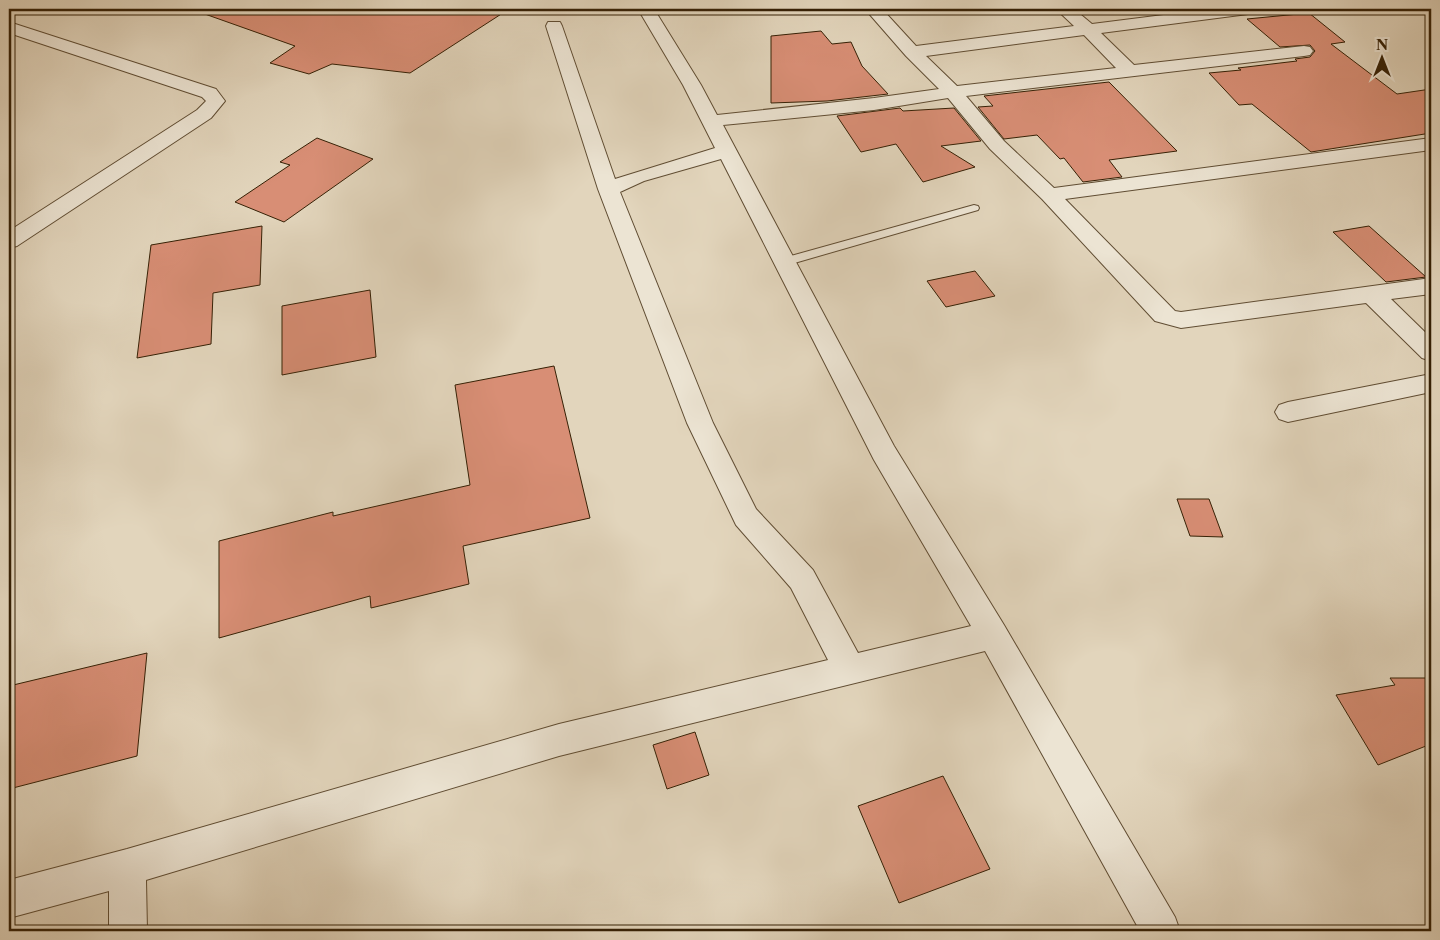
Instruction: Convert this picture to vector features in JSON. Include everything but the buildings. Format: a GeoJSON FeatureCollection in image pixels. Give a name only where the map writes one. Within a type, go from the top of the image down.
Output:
{"type":"FeatureCollection","features":[{"type":"Feature","properties":{"kind":"street"},"geometry":{"type":"LineString","coordinates":[[646,9],[692,85],[884,452],[993,635],[1161,931]]}},
{"type":"Feature","properties":{"kind":"street"},"geometry":{"type":"LineString","coordinates":[[874,10],[892,9]]}},
{"type":"Feature","properties":{"kind":"street"},"geometry":{"type":"LineString","coordinates":[[1064,9],[1088,29],[1129,71]]}},
{"type":"Feature","properties":{"kind":"street"},"geometry":{"type":"LineString","coordinates":[[912,52],[1248,9]]}},
{"type":"Feature","properties":{"kind":"street"},"geometry":{"type":"LineString","coordinates":[[874,10],[912,52],[953,92],[997,145],[1049,195],[1163,314],[1170,318],[1181,320],[1431,286]]}},
{"type":"Feature","properties":{"kind":"street"},"geometry":{"type":"LineString","coordinates":[[554,26],[608,188],[700,423],[746,517],[802,580],[850,669]]}},
{"type":"Feature","properties":{"kind":"street"},"geometry":{"type":"LineString","coordinates":[[9,27],[209,93],[216,101],[204,114],[9,241]]}},
{"type":"Feature","properties":{"kind":"street"},"geometry":{"type":"LineString","coordinates":[[710,121],[874,104],[953,92],[1304,51]]}},
{"type":"Feature","properties":{"kind":"street"},"geometry":{"type":"LineString","coordinates":[[1049,195],[1431,144]]}},
{"type":"Feature","properties":{"kind":"street"},"geometry":{"type":"LineString","coordinates":[[608,188],[638,177],[726,152]]}},
{"type":"Feature","properties":{"kind":"street"},"geometry":{"type":"LineString","coordinates":[[1370,293],[1431,352]]}},
{"type":"Feature","properties":{"kind":"street"},"geometry":{"type":"LineString","coordinates":[[1288,412],[1431,383]]}},
{"type":"Feature","properties":{"kind":"street"},"geometry":{"type":"LineString","coordinates":[[9,899],[127,867],[560,740],[993,635]]}},
{"type":"Feature","properties":{"kind":"street"},"geometry":{"type":"LineString","coordinates":[[127,867],[128,931]]}},
{"type":"Feature","properties":{"kind":"lane"},"geometry":{"type":"LineString","coordinates":[[784,262],[974,208]]}}]}
